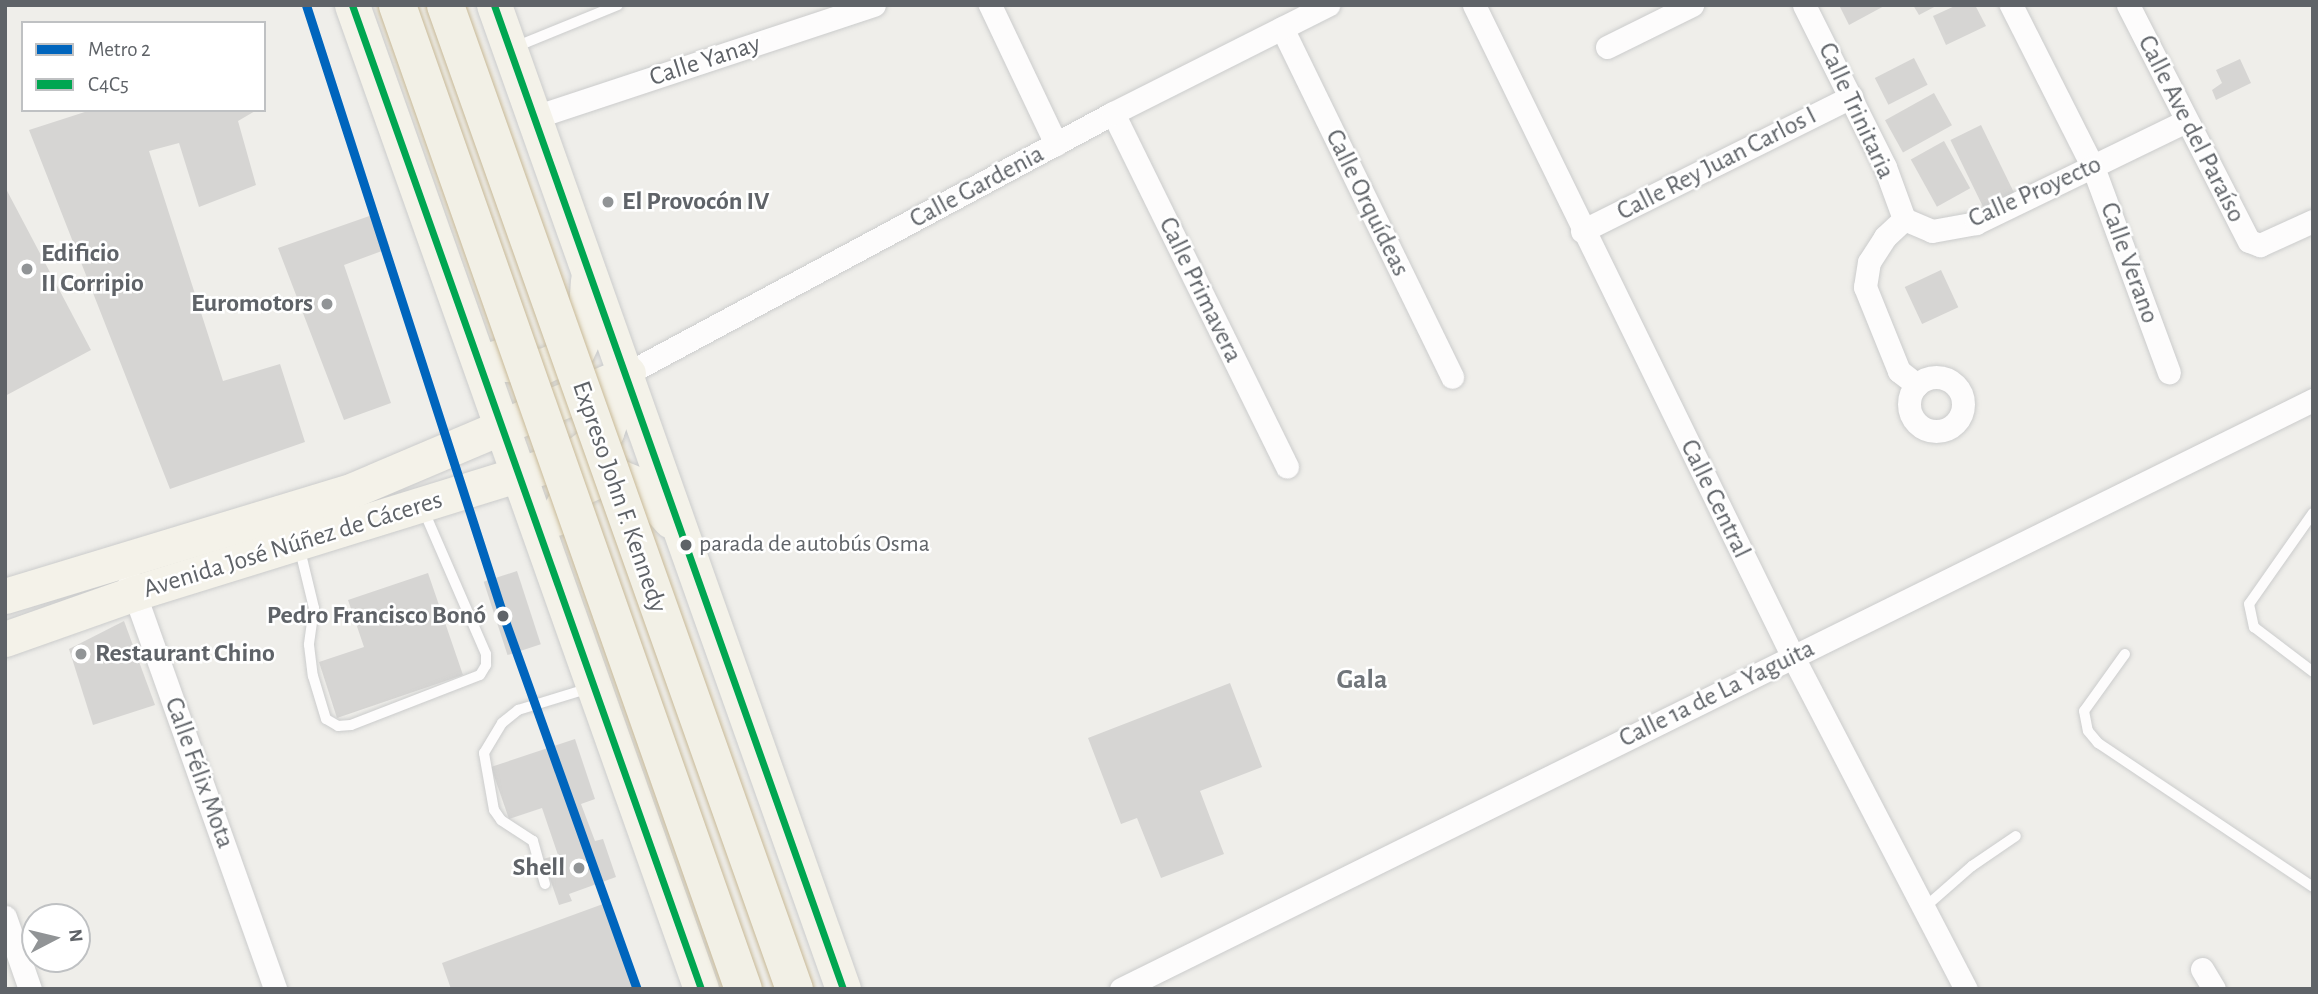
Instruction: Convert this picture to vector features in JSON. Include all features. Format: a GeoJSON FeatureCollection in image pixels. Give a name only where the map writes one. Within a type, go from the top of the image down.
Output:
{"type":"FeatureCollection","features":[{"type":"Feature","properties":{"kind":"highway","name":"Expreso John F. Kennedy"},"geometry":{"type":"LineString","coordinates":[[397,5],[743,989]]}},
{"type":"Feature","properties":{"kind":"highway","name":"Expreso John F. Kennedy"},"geometry":{"type":"LineString","coordinates":[[445,5],[794,989]]}},
{"type":"Feature","properties":{"kind":"main road"},"geometry":{"type":"LineString","coordinates":[[352,5],[701,989]]}},
{"type":"Feature","properties":{"kind":"main road"},"geometry":{"type":"LineString","coordinates":[[494,5],[628,373],[684,540],[843,989]]}},
{"type":"Feature","properties":{"kind":"main road"},"geometry":{"type":"LineString","coordinates":[[456,301],[490,350],[507,364],[543,366],[577,351],[586,319],[588,264]]}},
{"type":"Feature","properties":{"kind":"main road","name":"Avenida José Núñez de Cáceres"},"geometry":{"type":"LineString","coordinates":[[5,596],[122,558],[353,490],[628,373]]}},
{"type":"Feature","properties":{"kind":"main road","name":"Avenida José Núñez de Cáceres"},"geometry":{"type":"LineString","coordinates":[[5,639],[135,593],[519,478],[574,457],[606,432],[628,373]]}},
{"type":"Feature","properties":{"kind":"main road"},"geometry":{"type":"LineString","coordinates":[[560,594],[554,525],[560,504],[587,483],[619,477],[639,485],[684,540]]}},
{"type":"Feature","properties":{"kind":"street","name":"Calle Yanay"},"geometry":{"type":"LineString","coordinates":[[535,117],[874,5]]}},
{"type":"Feature","properties":{"kind":"street"},"geometry":{"type":"LineString","coordinates":[[990,5],[1056,144]]}},
{"type":"Feature","properties":{"kind":"street","name":"Calle Gardenia"},"geometry":{"type":"LineString","coordinates":[[628,373],[1113,113],[1328,5]]}},
{"type":"Feature","properties":{"kind":"street","name":"Calle Central"},"geometry":{"type":"LineString","coordinates":[[1474,5],[1793,657],[1966,989]]}},
{"type":"Feature","properties":{"kind":"street"},"geometry":{"type":"LineString","coordinates":[[1607,47],[1692,5]]}},
{"type":"Feature","properties":{"kind":"street","name":"Calle Trinitaria"},"geometry":{"type":"LineString","coordinates":[[1804,5],[1885,167],[1903,219]]}},
{"type":"Feature","properties":{"kind":"street","name":"Calle Verano"},"geometry":{"type":"LineString","coordinates":[[2011,5],[2093,167],[2169,372]]}},
{"type":"Feature","properties":{"kind":"street","name":"Calle Ave del Paraíso"},"geometry":{"type":"LineString","coordinates":[[2128,5],[2249,241],[2260,245],[2313,221]]}},
{"type":"Feature","properties":{"kind":"street","name":"Calle Orquídeas"},"geometry":{"type":"LineString","coordinates":[[1282,28],[1452,377]]}},
{"type":"Feature","properties":{"kind":"street","name":"Calle Rey Juan Carlos I"},"geometry":{"type":"LineString","coordinates":[[1583,231],[1851,97]]}},
{"type":"Feature","properties":{"kind":"street","name":"Calle Primavera"},"geometry":{"type":"LineString","coordinates":[[1113,113],[1287,467]]}},
{"type":"Feature","properties":{"kind":"street","name":"Calle Proyecto"},"geometry":{"type":"LineString","coordinates":[[1903,219],[1932,231],[1976,223],[2186,121]]}},
{"type":"Feature","properties":{"kind":"street"},"geometry":{"type":"LineString","coordinates":[[1903,219],[1869,262],[1866,287],[1899,371],[1917,385]]}},
{"type":"Feature","properties":{"kind":"street","name":"Calle 1a de La Yaguita"},"geometry":{"type":"LineString","coordinates":[[1121,989],[2313,400]]}},
{"type":"Feature","properties":{"kind":"street","name":"Calle Félix Mota"},"geometry":{"type":"LineString","coordinates":[[122,558],[275,989]]}},
{"type":"Feature","properties":{"kind":"street"},"geometry":{"type":"LineString","coordinates":[[5,917],[30,989]]}},
{"type":"Feature","properties":{"kind":"street"},"geometry":{"type":"LineString","coordinates":[[2202,968],[2214,989]]}},
{"type":"Feature","properties":{"kind":"lane"},"geometry":{"type":"LineString","coordinates":[[509,50],[618,5]]}},
{"type":"Feature","properties":{"kind":"lane"},"geometry":{"type":"LineString","coordinates":[[299,544],[314,608],[309,645],[313,676],[326,719],[338,726],[351,725],[480,675],[486,665],[486,654],[422,506]]}},
{"type":"Feature","properties":{"kind":"lane"},"geometry":{"type":"LineString","coordinates":[[2313,513],[2249,604],[2254,627],[2313,672]]}},
{"type":"Feature","properties":{"kind":"lane"},"geometry":{"type":"LineString","coordinates":[[2124,654],[2084,711],[2088,731],[2098,743],[2313,887]]}},
{"type":"Feature","properties":{"kind":"lane"},"geometry":{"type":"LineString","coordinates":[[545,884],[533,841],[501,820],[494,810],[484,753],[502,723],[518,710],[593,687]]}},
{"type":"Feature","properties":{"kind":"lane"},"geometry":{"type":"LineString","coordinates":[[1924,908],[1972,866],[2016,836]]}},
{"type":"Feature","properties":{"kind":"building"},"geometry":{"type":"Polygon","coordinates":[[[1839,5],[1886,5],[1849,25],[1839,5]]]}},
{"type":"Feature","properties":{"kind":"building"},"geometry":{"type":"Polygon","coordinates":[[[1913,5],[1938,5],[1919,15],[1913,5]]]}},
{"type":"Feature","properties":{"kind":"building"},"geometry":{"type":"Polygon","coordinates":[[[1957,5],[1975,5],[1986,26],[1946,45],[1933,16],[1957,5]]]}},
{"type":"Feature","properties":{"kind":"building"},"geometry":{"type":"Polygon","coordinates":[[[1914,58],[1928,85],[1888,105],[1875,78],[1914,58]]]}},
{"type":"Feature","properties":{"kind":"building"},"geometry":{"type":"Polygon","coordinates":[[[2240,59],[2251,83],[2216,100],[2212,90],[2222,83],[2216,70],[2240,59]]]}},
{"type":"Feature","properties":{"kind":"building"},"geometry":{"type":"Polygon","coordinates":[[[1934,93],[1952,125],[1903,153],[1885,120],[1934,93]]]}},
{"type":"Feature","properties":{"kind":"building"},"geometry":{"type":"Polygon","coordinates":[[[85,112],[254,112],[238,121],[256,185],[199,207],[179,143],[149,151],[223,381],[280,364],[305,442],[170,489],[29,130],[85,112]]]}},
{"type":"Feature","properties":{"kind":"building"},"geometry":{"type":"Polygon","coordinates":[[[1981,125],[2016,196],[1985,211],[1950,140],[1981,125]]]}},
{"type":"Feature","properties":{"kind":"building"},"geometry":{"type":"Polygon","coordinates":[[[1944,141],[1970,188],[1937,207],[1911,159],[1944,141]]]}},
{"type":"Feature","properties":{"kind":"building","name":"Edificio II Corripio"},"geometry":{"type":"Polygon","coordinates":[[[5,187],[91,350],[5,396],[5,187]]]}},
{"type":"Feature","properties":{"kind":"building","name":"Euromotors"},"geometry":{"type":"Polygon","coordinates":[[[378,213],[390,248],[344,265],[391,403],[344,420],[278,248],[378,213]]]}},
{"type":"Feature","properties":{"kind":"building"},"geometry":{"type":"Polygon","coordinates":[[[1941,270],[1958,307],[1922,324],[1905,287],[1941,270]]]}},
{"type":"Feature","properties":{"kind":"building","name":"Pedro Francisco Bonó"},"geometry":{"type":"Polygon","coordinates":[[[517,571],[541,644],[508,655],[484,582],[517,571]]]}},
{"type":"Feature","properties":{"kind":"building"},"geometry":{"type":"Polygon","coordinates":[[[428,573],[463,675],[337,718],[319,662],[364,647],[348,600],[428,573]]]}},
{"type":"Feature","properties":{"kind":"building"},"geometry":{"type":"Polygon","coordinates":[[[124,621],[155,705],[93,725],[69,649],[124,621]]]}},
{"type":"Feature","properties":{"kind":"building"},"geometry":{"type":"Polygon","coordinates":[[[1230,683],[1262,767],[1200,791],[1224,854],[1161,878],[1137,818],[1121,824],[1088,738],[1230,683]]]}},
{"type":"Feature","properties":{"kind":"building","name":"Shell"},"geometry":{"type":"Polygon","coordinates":[[[575,739],[595,799],[581,804],[595,841],[603,839],[616,877],[569,894],[572,901],[559,905],[543,859],[558,855],[542,808],[509,819],[491,767],[575,739]]]}},
{"type":"Feature","properties":{"kind":"building"},"geometry":{"type":"Polygon","coordinates":[[[603,904],[634,989],[451,989],[442,963],[603,904]]]}},
{"type":"Feature","properties":{"kind":"metro line","name":"2"},"geometry":{"type":"LineString","coordinates":[[306,5],[504,618],[637,989]]}},
{"type":"Feature","properties":{"kind":"transit line","name":"C4C5"},"geometry":{"type":"LineString","coordinates":[[352,5],[701,989]]}},
{"type":"Feature","properties":{"kind":"transit line","name":"C4C5"},"geometry":{"type":"LineString","coordinates":[[494,5],[843,989]]}},
{"type":"Feature","properties":{"kind":"place","name":"El Provocón IV"},"geometry":{"type":"Point","coordinates":[608,202]}},
{"type":"Feature","properties":{"kind":"place","name":"Edificio II Corripio"},"geometry":{"type":"Point","coordinates":[27,269]}},
{"type":"Feature","properties":{"kind":"place","name":"Euromotors"},"geometry":{"type":"Point","coordinates":[327,304]}},
{"type":"Feature","properties":{"kind":"place","name":"parada de autobús Osma"},"geometry":{"type":"Point","coordinates":[686,545]}},
{"type":"Feature","properties":{"kind":"place","name":"Pedro Francisco Bonó"},"geometry":{"type":"Point","coordinates":[503,616]}},
{"type":"Feature","properties":{"kind":"place","name":"Restaurant Chino"},"geometry":{"type":"Point","coordinates":[81,654]}},
{"type":"Feature","properties":{"kind":"place","name":"Shell"},"geometry":{"type":"Point","coordinates":[579,868]}},
{"type":"Feature","properties":{"kind":"district","name":"Gala"},"geometry":{"type":"Point","coordinates":[1362,680]}}]}
